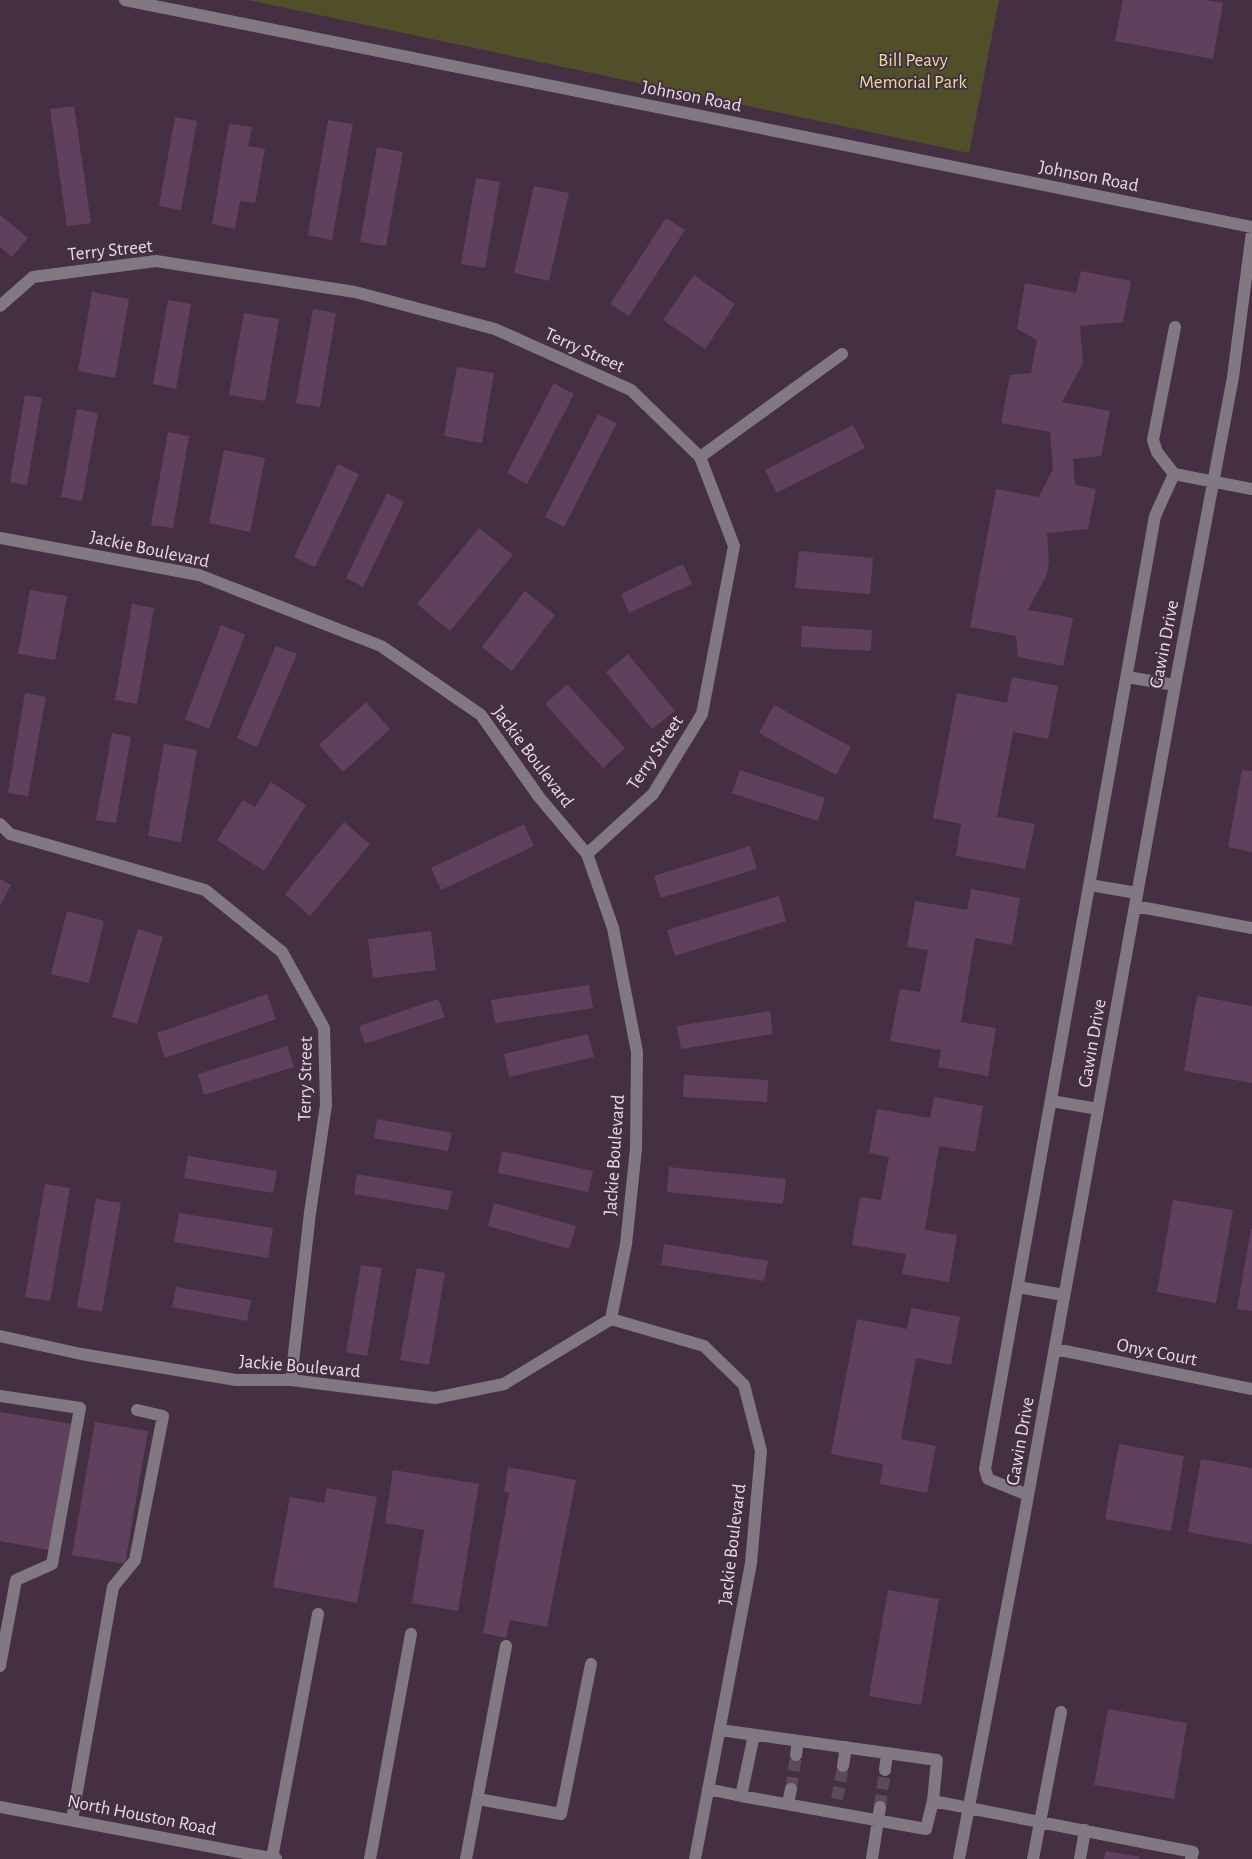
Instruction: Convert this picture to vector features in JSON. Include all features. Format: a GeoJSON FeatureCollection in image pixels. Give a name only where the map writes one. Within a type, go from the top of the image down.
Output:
{"type":"FeatureCollection","features":[{"type":"Feature","properties":{"kind":"street","name":"Johnson Road"},"geometry":{"type":"LineString","coordinates":[[125,0],[151,2],[1252,227]]}},
{"type":"Feature","properties":{"kind":"street","name":"Gawin Drive"},"geometry":{"type":"LineString","coordinates":[[958,1859],[1028,1495],[1233,377],[1252,232]]}},
{"type":"Feature","properties":{"kind":"street","name":"Terry Street"},"geometry":{"type":"LineString","coordinates":[[0,306],[33,277],[156,262],[355,292],[496,329],[631,390],[700,457],[734,546],[702,714],[653,794],[588,854]]}},
{"type":"Feature","properties":{"kind":"street"},"geometry":{"type":"LineString","coordinates":[[1175,327],[1153,440],[1157,452],[1174,474],[1252,489]]}},
{"type":"Feature","properties":{"kind":"street"},"geometry":{"type":"LineString","coordinates":[[700,457],[842,354]]}},
{"type":"Feature","properties":{"kind":"street"},"geometry":{"type":"LineString","coordinates":[[1028,1495],[988,1479],[984,1469],[1155,516],[1174,474]]}},
{"type":"Feature","properties":{"kind":"street","name":"Jackie Boulevard"},"geometry":{"type":"LineString","coordinates":[[0,538],[199,575],[382,646],[481,715],[539,797],[588,854],[613,928],[637,1052],[636,1148],[626,1244],[611,1319],[504,1384],[435,1398],[291,1380],[236,1380],[81,1354],[0,1336]]}},
{"type":"Feature","properties":{"kind":"street"},"geometry":{"type":"LineString","coordinates":[[1127,677],[1175,685]]}},
{"type":"Feature","properties":{"kind":"street","name":"Terry Street"},"geometry":{"type":"LineString","coordinates":[[0,824],[10,834],[205,890],[282,952],[324,1028],[326,1105],[310,1213],[291,1380]]}},
{"type":"Feature","properties":{"kind":"street"},"geometry":{"type":"LineString","coordinates":[[1090,885],[1136,899],[1252,928]]}},
{"type":"Feature","properties":{"kind":"street"},"geometry":{"type":"LineString","coordinates":[[1051,1101],[1098,1109]]}},
{"type":"Feature","properties":{"kind":"street"},"geometry":{"type":"LineString","coordinates":[[1018,1287],[1064,1295]]}},
{"type":"Feature","properties":{"kind":"street","name":"Jackie Boulevard"},"geometry":{"type":"LineString","coordinates":[[611,1319],[704,1346],[744,1385],[761,1451],[751,1563],[696,1859]]}},
{"type":"Feature","properties":{"kind":"street","name":"Onyx Court"},"geometry":{"type":"LineString","coordinates":[[1055,1349],[1252,1389]]}},
{"type":"Feature","properties":{"kind":"street"},"geometry":{"type":"LineString","coordinates":[[0,1396],[80,1408],[52,1564],[16,1580],[0,1666]]}},
{"type":"Feature","properties":{"kind":"street"},"geometry":{"type":"LineString","coordinates":[[72,1820],[113,1587],[135,1560],[162,1416],[137,1410]]}},
{"type":"Feature","properties":{"kind":"street"},"geometry":{"type":"LineString","coordinates":[[274,1859],[318,1614]]}},
{"type":"Feature","properties":{"kind":"street"},"geometry":{"type":"LineString","coordinates":[[370,1859],[411,1634]]}},
{"type":"Feature","properties":{"kind":"street"},"geometry":{"type":"LineString","coordinates":[[466,1859],[506,1646]]}},
{"type":"Feature","properties":{"kind":"street"},"geometry":{"type":"LineString","coordinates":[[478,1799],[561,1814],[591,1664]]}},
{"type":"Feature","properties":{"kind":"street"},"geometry":{"type":"LineString","coordinates":[[1033,1859],[1061,1712]]}},
{"type":"Feature","properties":{"kind":"street"},"geometry":{"type":"LineString","coordinates":[[708,1789],[926,1829],[933,1801],[936,1760],[720,1730]]}},
{"type":"Feature","properties":{"kind":"street"},"geometry":{"type":"LineString","coordinates":[[741,1796],[754,1735]]}},
{"type":"Feature","properties":{"kind":"street"},"geometry":{"type":"LineString","coordinates":[[796,1755],[798,1741]]}},
{"type":"Feature","properties":{"kind":"street"},"geometry":{"type":"LineString","coordinates":[[843,1766],[846,1748]]}},
{"type":"Feature","properties":{"kind":"street"},"geometry":{"type":"LineString","coordinates":[[885,1770],[887,1753]]}},
{"type":"Feature","properties":{"kind":"street"},"geometry":{"type":"LineString","coordinates":[[788,1804],[791,1789]]}},
{"type":"Feature","properties":{"kind":"street"},"geometry":{"type":"LineString","coordinates":[[835,1812],[837,1799]]}},
{"type":"Feature","properties":{"kind":"street"},"geometry":{"type":"LineString","coordinates":[[933,1801],[1193,1852],[1191,1859]]}},
{"type":"Feature","properties":{"kind":"street","name":"North Houston Road"},"geometry":{"type":"LineString","coordinates":[[0,1807],[274,1859]]}},
{"type":"Feature","properties":{"kind":"street"},"geometry":{"type":"LineString","coordinates":[[872,1859],[880,1807]]}},
{"type":"Feature","properties":{"kind":"street"},"geometry":{"type":"LineString","coordinates":[[1080,1859],[1085,1830]]}},
{"type":"Feature","properties":{"kind":"green space","name":"Bill Peavy Memorial Park"},"geometry":{"type":"Polygon","coordinates":[[[248,0],[999,0],[969,153],[248,0]]]}},
{"type":"Feature","properties":{"kind":"building"},"geometry":{"type":"Polygon","coordinates":[[[1123,0],[1205,0],[1223,3],[1213,59],[1115,41],[1123,0]]]}},
{"type":"Feature","properties":{"kind":"building"},"geometry":{"type":"Polygon","coordinates":[[[74,106],[91,223],[67,226],[50,109],[74,106]]]}},
{"type":"Feature","properties":{"kind":"building"},"geometry":{"type":"Polygon","coordinates":[[[175,117],[197,121],[181,210],[159,206],[175,117]]]}},
{"type":"Feature","properties":{"kind":"building"},"geometry":{"type":"Polygon","coordinates":[[[328,120],[353,124],[332,240],[308,235],[328,120]]]}},
{"type":"Feature","properties":{"kind":"building"},"geometry":{"type":"Polygon","coordinates":[[[229,124],[252,127],[248,146],[265,149],[255,203],[240,201],[235,229],[212,224],[229,124]]]}},
{"type":"Feature","properties":{"kind":"building"},"geometry":{"type":"Polygon","coordinates":[[[377,147],[403,152],[386,246],[360,242],[377,147]]]}},
{"type":"Feature","properties":{"kind":"building"},"geometry":{"type":"Polygon","coordinates":[[[476,178],[500,182],[485,268],[461,264],[476,178]]]}},
{"type":"Feature","properties":{"kind":"building"},"geometry":{"type":"Polygon","coordinates":[[[534,186],[569,193],[549,281],[514,273],[534,186]]]}},
{"type":"Feature","properties":{"kind":"building"},"geometry":{"type":"Polygon","coordinates":[[[0,215],[28,238],[12,257],[0,247],[0,215]]]}},
{"type":"Feature","properties":{"kind":"building"},"geometry":{"type":"Polygon","coordinates":[[[666,218],[685,230],[629,316],[610,304],[666,218]]]}},
{"type":"Feature","properties":{"kind":"building"},"geometry":{"type":"Polygon","coordinates":[[[1081,271],[1131,281],[1123,322],[1080,326],[1083,363],[1062,402],[1110,411],[1101,456],[1073,459],[1075,485],[1096,489],[1088,529],[1047,533],[1049,562],[1047,574],[1028,610],[1073,618],[1063,666],[1018,657],[1016,636],[970,627],[996,489],[1039,497],[1053,469],[1050,432],[1001,423],[1010,375],[1031,373],[1037,340],[1017,329],[1025,283],[1076,293],[1081,271]]]}},
{"type":"Feature","properties":{"kind":"building"},"geometry":{"type":"Polygon","coordinates":[[[694,275],[735,304],[705,349],[663,320],[694,275]]]}},
{"type":"Feature","properties":{"kind":"building"},"geometry":{"type":"Polygon","coordinates":[[[92,292],[129,299],[115,378],[78,371],[92,292]]]}},
{"type":"Feature","properties":{"kind":"building"},"geometry":{"type":"Polygon","coordinates":[[[168,300],[191,304],[176,389],[153,384],[168,300]]]}},
{"type":"Feature","properties":{"kind":"building"},"geometry":{"type":"Polygon","coordinates":[[[313,309],[336,313],[320,407],[296,403],[313,309]]]}},
{"type":"Feature","properties":{"kind":"building"},"geometry":{"type":"Polygon","coordinates":[[[244,313],[279,319],[265,401],[229,395],[244,313]]]}},
{"type":"Feature","properties":{"kind":"building"},"geometry":{"type":"Polygon","coordinates":[[[457,367],[494,373],[482,443],[444,436],[457,367]]]}},
{"type":"Feature","properties":{"kind":"building"},"geometry":{"type":"Polygon","coordinates":[[[554,383],[574,394],[527,484],[507,473],[554,383]]]}},
{"type":"Feature","properties":{"kind":"building"},"geometry":{"type":"Polygon","coordinates":[[[25,395],[42,398],[27,485],[10,482],[25,395]]]}},
{"type":"Feature","properties":{"kind":"building"},"geometry":{"type":"Polygon","coordinates":[[[77,409],[98,413],[82,501],[61,497],[77,409]]]}},
{"type":"Feature","properties":{"kind":"building"},"geometry":{"type":"Polygon","coordinates":[[[598,414],[617,423],[564,527],[545,517],[598,414]]]}},
{"type":"Feature","properties":{"kind":"building"},"geometry":{"type":"Polygon","coordinates":[[[853,425],[865,448],[777,493],[765,470],[853,425]]]}},
{"type":"Feature","properties":{"kind":"building"},"geometry":{"type":"Polygon","coordinates":[[[168,432],[189,436],[173,528],[151,525],[168,432]]]}},
{"type":"Feature","properties":{"kind":"building"},"geometry":{"type":"Polygon","coordinates":[[[224,450],[265,458],[250,532],[209,523],[224,450]]]}},
{"type":"Feature","properties":{"kind":"building"},"geometry":{"type":"Polygon","coordinates":[[[338,464],[359,474],[315,567],[294,557],[338,464]]]}},
{"type":"Feature","properties":{"kind":"building"},"geometry":{"type":"Polygon","coordinates":[[[387,493],[404,502],[363,587],[346,578],[387,493]]]}},
{"type":"Feature","properties":{"kind":"building"},"geometry":{"type":"Polygon","coordinates":[[[479,528],[513,555],[450,631],[417,604],[479,528]]]}},
{"type":"Feature","properties":{"kind":"building"},"geometry":{"type":"Polygon","coordinates":[[[799,551],[873,558],[870,594],[795,588],[799,551]]]}},
{"type":"Feature","properties":{"kind":"building"},"geometry":{"type":"Polygon","coordinates":[[[683,564],[692,584],[629,613],[621,594],[683,564]]]}},
{"type":"Feature","properties":{"kind":"building"},"geometry":{"type":"Polygon","coordinates":[[[30,590],[67,596],[55,660],[18,654],[30,590]]]}},
{"type":"Feature","properties":{"kind":"building"},"geometry":{"type":"Polygon","coordinates":[[[525,591],[555,615],[512,671],[482,647],[525,591]]]}},
{"type":"Feature","properties":{"kind":"building"},"geometry":{"type":"Polygon","coordinates":[[[132,604],[154,608],[137,704],[115,700],[132,604]]]}},
{"type":"Feature","properties":{"kind":"building"},"geometry":{"type":"Polygon","coordinates":[[[221,625],[245,635],[209,729],[185,719],[221,625]]]}},
{"type":"Feature","properties":{"kind":"building"},"geometry":{"type":"Polygon","coordinates":[[[802,626],[872,630],[871,651],[801,647],[802,626]]]}},
{"type":"Feature","properties":{"kind":"building"},"geometry":{"type":"Polygon","coordinates":[[[276,646],[297,654],[257,747],[237,738],[276,646]]]}},
{"type":"Feature","properties":{"kind":"building"},"geometry":{"type":"Polygon","coordinates":[[[628,654],[675,711],[652,729],[606,672],[628,654]]]}},
{"type":"Feature","properties":{"kind":"building"},"geometry":{"type":"Polygon","coordinates":[[[1012,677],[1058,686],[1048,739],[1013,732],[997,817],[1035,824],[1025,869],[956,856],[961,824],[933,818],[957,693],[1007,703],[1012,677]]]}},
{"type":"Feature","properties":{"kind":"building"},"geometry":{"type":"Polygon","coordinates":[[[567,684],[625,748],[603,768],[545,704],[567,684]]]}},
{"type":"Feature","properties":{"kind":"building"},"geometry":{"type":"Polygon","coordinates":[[[25,693],[46,697],[28,796],[8,793],[25,693]]]}},
{"type":"Feature","properties":{"kind":"building"},"geometry":{"type":"Polygon","coordinates":[[[366,702],[390,729],[343,772],[319,745],[366,702]]]}},
{"type":"Feature","properties":{"kind":"building"},"geometry":{"type":"Polygon","coordinates":[[[774,705],[851,747],[836,775],[759,733],[774,705]]]}},
{"type":"Feature","properties":{"kind":"building"},"geometry":{"type":"Polygon","coordinates":[[[112,733],[131,737],[116,823],[96,820],[112,733]]]}},
{"type":"Feature","properties":{"kind":"building"},"geometry":{"type":"Polygon","coordinates":[[[164,744],[197,750],[181,842],[148,836],[164,744]]]}},
{"type":"Feature","properties":{"kind":"building"},"geometry":{"type":"Polygon","coordinates":[[[740,770],[825,798],[818,821],[732,793],[740,770]]]}},
{"type":"Feature","properties":{"kind":"building"},"geometry":{"type":"Polygon","coordinates":[[[1242,770],[1252,771],[1252,852],[1228,847],[1242,770]]]}},
{"type":"Feature","properties":{"kind":"building"},"geometry":{"type":"Polygon","coordinates":[[[271,782],[306,805],[264,871],[217,840],[243,800],[255,807],[271,782]]]}},
{"type":"Feature","properties":{"kind":"building"},"geometry":{"type":"Polygon","coordinates":[[[344,822],[370,844],[310,916],[285,894],[344,822]]]}},
{"type":"Feature","properties":{"kind":"building"},"geometry":{"type":"Polygon","coordinates":[[[524,824],[534,846],[441,890],[431,868],[524,824]]]}},
{"type":"Feature","properties":{"kind":"building"},"geometry":{"type":"Polygon","coordinates":[[[750,846],[757,869],[661,898],[654,876],[750,846]]]}},
{"type":"Feature","properties":{"kind":"building"},"geometry":{"type":"Polygon","coordinates":[[[0,879],[11,885],[0,906],[0,879]]]}},
{"type":"Feature","properties":{"kind":"building"},"geometry":{"type":"Polygon","coordinates":[[[971,889],[1020,898],[1012,945],[975,938],[961,1022],[996,1028],[988,1076],[938,1067],[941,1050],[890,1041],[900,989],[920,992],[928,950],[907,947],[915,901],[967,910],[971,889]]]}},
{"type":"Feature","properties":{"kind":"building"},"geometry":{"type":"Polygon","coordinates":[[[779,896],[786,921],[675,956],[667,930],[779,896]]]}},
{"type":"Feature","properties":{"kind":"building"},"geometry":{"type":"Polygon","coordinates":[[[67,911],[104,921],[89,983],[51,974],[67,911]]]}},
{"type":"Feature","properties":{"kind":"building"},"geometry":{"type":"Polygon","coordinates":[[[138,929],[163,937],[137,1024],[112,1017],[138,929]]]}},
{"type":"Feature","properties":{"kind":"building"},"geometry":{"type":"Polygon","coordinates":[[[431,931],[436,970],[373,978],[368,939],[431,931]]]}},
{"type":"Feature","properties":{"kind":"building"},"geometry":{"type":"Polygon","coordinates":[[[589,985],[593,1008],[495,1023],[491,1000],[589,985]]]}},
{"type":"Feature","properties":{"kind":"building"},"geometry":{"type":"Polygon","coordinates":[[[267,994],[276,1019],[165,1058],[157,1033],[267,994]]]}},
{"type":"Feature","properties":{"kind":"building"},"geometry":{"type":"Polygon","coordinates":[[[1197,996],[1252,1006],[1252,1083],[1184,1071],[1197,996]]]}},
{"type":"Feature","properties":{"kind":"building"},"geometry":{"type":"Polygon","coordinates":[[[438,999],[445,1017],[365,1044],[359,1026],[438,999]]]}},
{"type":"Feature","properties":{"kind":"building"},"geometry":{"type":"Polygon","coordinates":[[[770,1011],[773,1034],[681,1049],[677,1026],[770,1011]]]}},
{"type":"Feature","properties":{"kind":"building"},"geometry":{"type":"Polygon","coordinates":[[[588,1034],[594,1057],[509,1077],[504,1054],[588,1034]]]}},
{"type":"Feature","properties":{"kind":"building"},"geometry":{"type":"Polygon","coordinates":[[[287,1046],[294,1067],[204,1095],[198,1074],[287,1046]]]}},
{"type":"Feature","properties":{"kind":"building"},"geometry":{"type":"Polygon","coordinates":[[[684,1075],[768,1080],[767,1102],[683,1097],[684,1075]]]}},
{"type":"Feature","properties":{"kind":"building"},"geometry":{"type":"Polygon","coordinates":[[[934,1097],[983,1106],[975,1152],[939,1146],[925,1230],[957,1235],[949,1282],[902,1274],[906,1254],[852,1245],[860,1197],[881,1200],[889,1157],[869,1153],[877,1109],[930,1118],[934,1097]]]}},
{"type":"Feature","properties":{"kind":"building"},"geometry":{"type":"Polygon","coordinates":[[[377,1119],[452,1133],[448,1151],[374,1138],[377,1119]]]}},
{"type":"Feature","properties":{"kind":"building"},"geometry":{"type":"Polygon","coordinates":[[[502,1151],[593,1171],[588,1192],[498,1173],[502,1151]]]}},
{"type":"Feature","properties":{"kind":"building"},"geometry":{"type":"Polygon","coordinates":[[[188,1156],[277,1171],[273,1193],[184,1178],[188,1156]]]}},
{"type":"Feature","properties":{"kind":"building"},"geometry":{"type":"Polygon","coordinates":[[[669,1167],[786,1179],[783,1204],[667,1192],[669,1167]]]}},
{"type":"Feature","properties":{"kind":"building"},"geometry":{"type":"Polygon","coordinates":[[[357,1174],[452,1191],[448,1210],[354,1194],[357,1174]]]}},
{"type":"Feature","properties":{"kind":"building"},"geometry":{"type":"Polygon","coordinates":[[[45,1184],[70,1188],[50,1301],[25,1297],[45,1184]]]}},
{"type":"Feature","properties":{"kind":"building"},"geometry":{"type":"Polygon","coordinates":[[[96,1199],[121,1203],[102,1312],[77,1307],[96,1199]]]}},
{"type":"Feature","properties":{"kind":"building"},"geometry":{"type":"Polygon","coordinates":[[[1173,1200],[1233,1210],[1216,1303],[1157,1292],[1173,1200]]]}},
{"type":"Feature","properties":{"kind":"building"},"geometry":{"type":"Polygon","coordinates":[[[494,1203],[576,1226],[569,1249],[488,1226],[494,1203]]]}},
{"type":"Feature","properties":{"kind":"building"},"geometry":{"type":"Polygon","coordinates":[[[179,1213],[273,1228],[268,1258],[174,1242],[179,1213]]]}},
{"type":"Feature","properties":{"kind":"building"},"geometry":{"type":"Polygon","coordinates":[[[1252,1229],[1252,1311],[1237,1309],[1252,1229]]]}},
{"type":"Feature","properties":{"kind":"building"},"geometry":{"type":"Polygon","coordinates":[[[664,1244],[768,1261],[764,1281],[661,1265],[664,1244]]]}},
{"type":"Feature","properties":{"kind":"building"},"geometry":{"type":"Polygon","coordinates":[[[361,1265],[382,1268],[367,1356],[346,1352],[361,1265]]]}},
{"type":"Feature","properties":{"kind":"building"},"geometry":{"type":"Polygon","coordinates":[[[417,1268],[445,1273],[429,1365],[400,1360],[417,1268]]]}},
{"type":"Feature","properties":{"kind":"building"},"geometry":{"type":"Polygon","coordinates":[[[176,1287],[251,1300],[247,1321],[172,1307],[176,1287]]]}},
{"type":"Feature","properties":{"kind":"building"},"geometry":{"type":"Polygon","coordinates":[[[911,1308],[960,1317],[951,1365],[916,1358],[901,1439],[936,1446],[927,1493],[880,1484],[883,1464],[831,1454],[857,1319],[907,1329],[911,1308]]]}},
{"type":"Feature","properties":{"kind":"building"},"geometry":{"type":"Polygon","coordinates":[[[0,1412],[71,1424],[49,1550],[0,1541],[0,1412]]]}},
{"type":"Feature","properties":{"kind":"building"},"geometry":{"type":"Polygon","coordinates":[[[95,1422],[148,1431],[125,1564],[72,1555],[95,1422]]]}},
{"type":"Feature","properties":{"kind":"building"},"geometry":{"type":"Polygon","coordinates":[[[1119,1444],[1184,1456],[1171,1531],[1105,1519],[1119,1444]]]}},
{"type":"Feature","properties":{"kind":"building"},"geometry":{"type":"Polygon","coordinates":[[[1201,1459],[1252,1468],[1252,1544],[1188,1532],[1201,1459]]]}},
{"type":"Feature","properties":{"kind":"building"},"geometry":{"type":"Polygon","coordinates":[[[508,1467],[576,1480],[547,1627],[510,1620],[506,1638],[483,1633],[509,1493],[504,1492],[508,1467]]]}},
{"type":"Feature","properties":{"kind":"building"},"geometry":{"type":"Polygon","coordinates":[[[393,1470],[479,1484],[458,1611],[412,1603],[424,1530],[385,1523],[393,1470]]]}},
{"type":"Feature","properties":{"kind":"building"},"geometry":{"type":"Polygon","coordinates":[[[327,1488],[377,1497],[357,1603],[273,1587],[290,1497],[324,1503],[327,1488]]]}},
{"type":"Feature","properties":{"kind":"building"},"geometry":{"type":"Polygon","coordinates":[[[888,1590],[939,1599],[921,1705],[869,1696],[888,1590]]]}},
{"type":"Feature","properties":{"kind":"building"},"geometry":{"type":"Polygon","coordinates":[[[1108,1709],[1187,1723],[1174,1799],[1094,1785],[1108,1709]]]}},
{"type":"Feature","properties":{"kind":"building"},"geometry":{"type":"Polygon","coordinates":[[[1106,1851],[1140,1857],[1139,1859],[1104,1859],[1106,1851]]]}},
{"type":"Feature","properties":{"kind":"tunnel"},"geometry":{"type":"LineString","coordinates":[[791,1789],[796,1755]]}},
{"type":"Feature","properties":{"kind":"tunnel"},"geometry":{"type":"LineString","coordinates":[[837,1799],[843,1766]]}},
{"type":"Feature","properties":{"kind":"tunnel"},"geometry":{"type":"LineString","coordinates":[[880,1807],[885,1770]]}}]}
